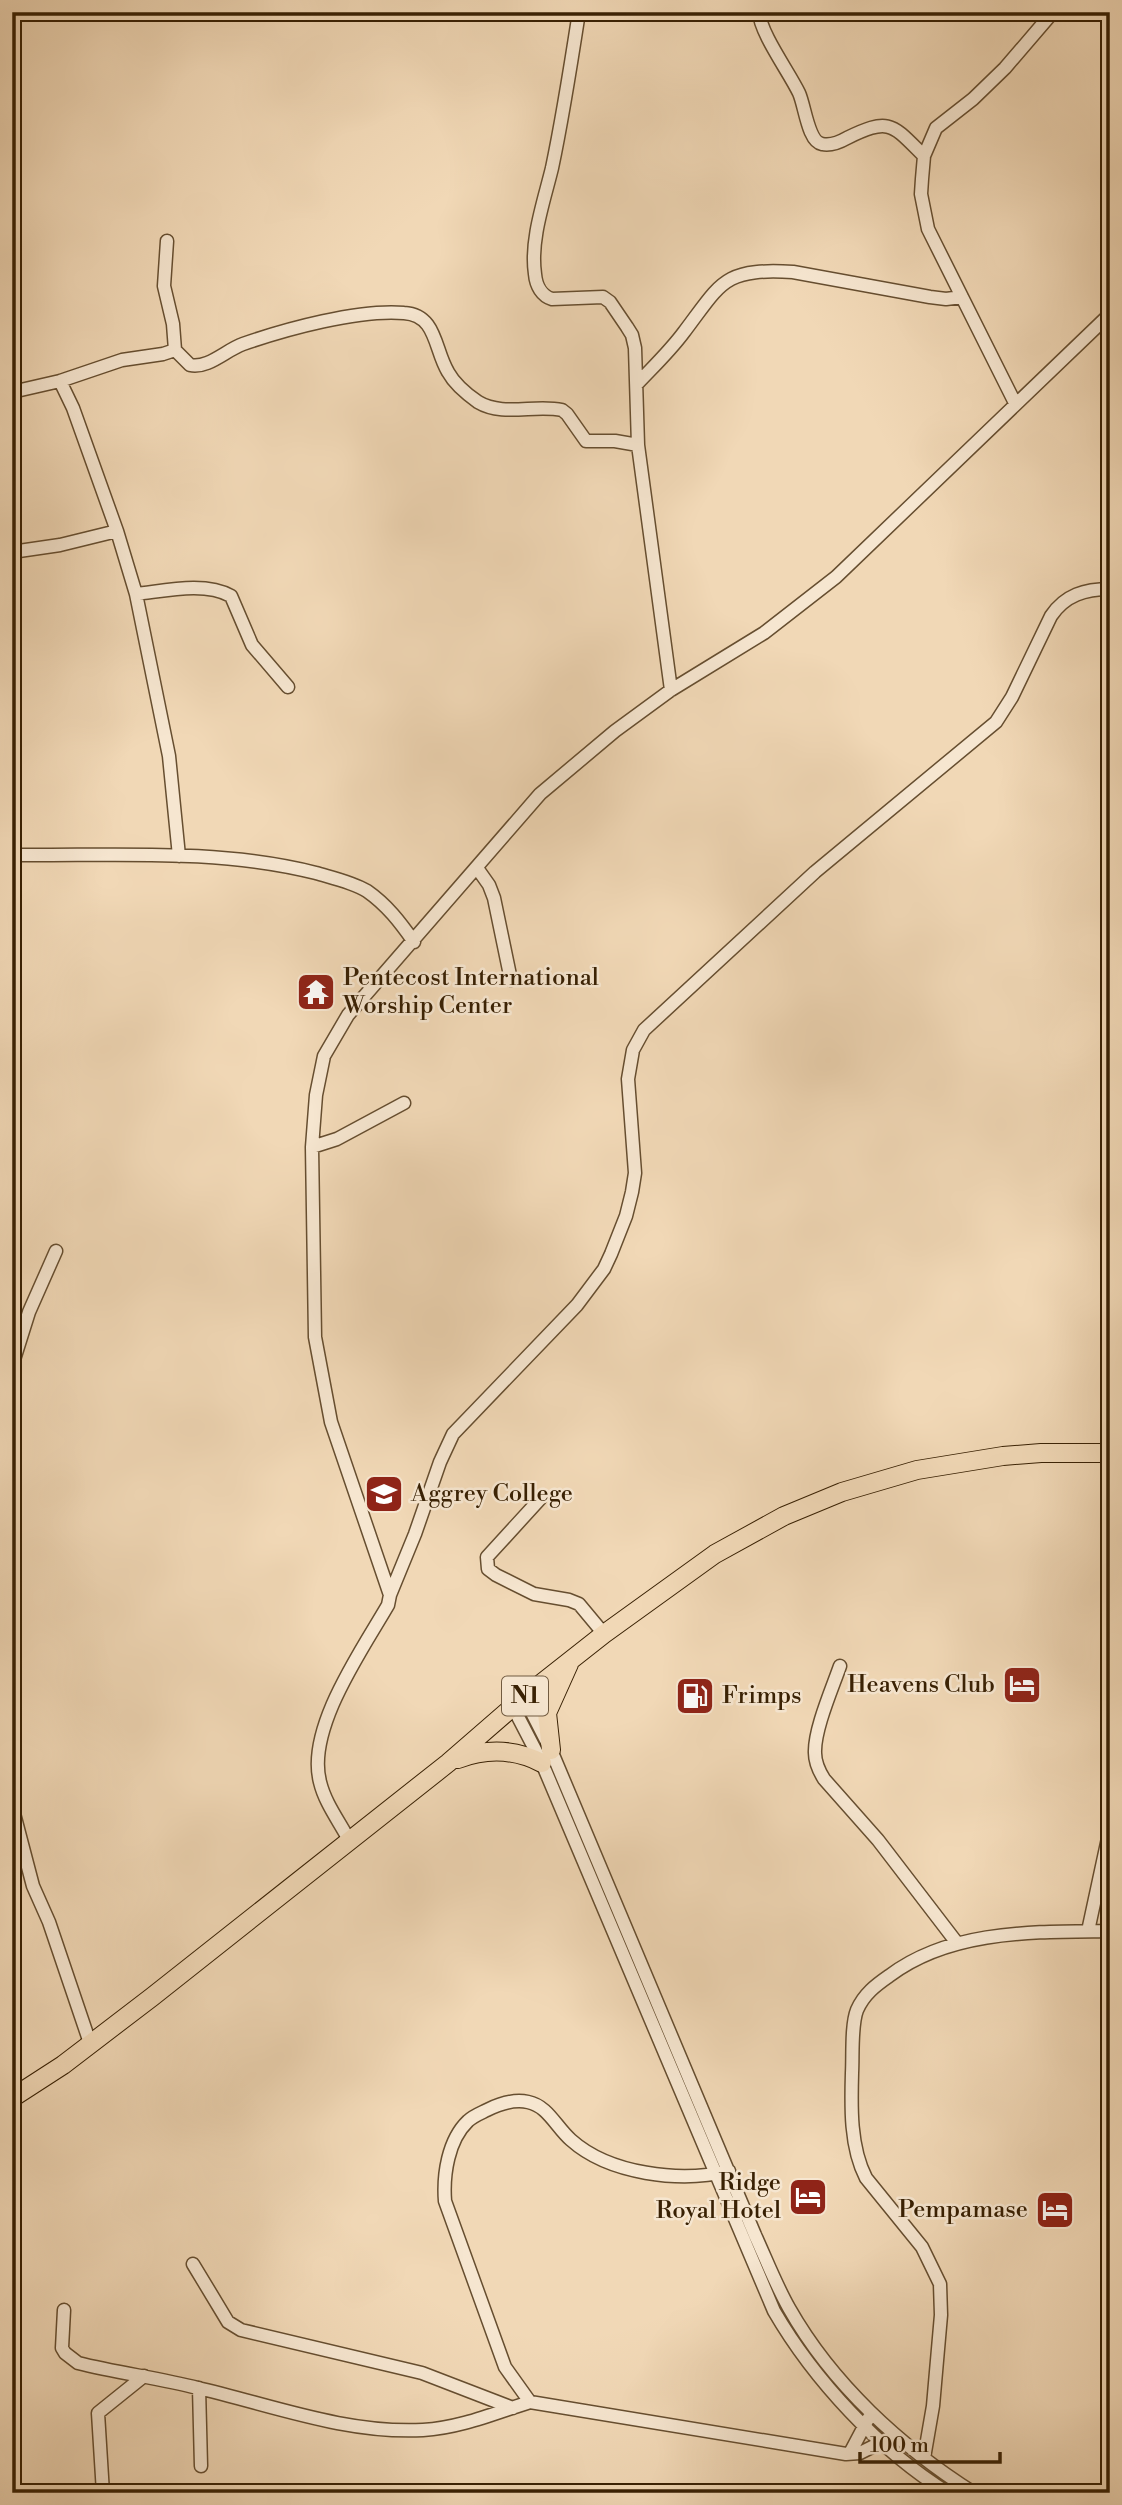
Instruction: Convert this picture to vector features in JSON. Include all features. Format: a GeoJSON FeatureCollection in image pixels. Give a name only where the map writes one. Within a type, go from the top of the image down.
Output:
{"type":"FeatureCollection","features":[{"type":"Feature","properties":{"kind":"highway","name":"N1"},"geometry":{"type":"LineString","coordinates":[[12,2098],[63,2065],[152,1997],[448,1763],[604,1634],[715,1554],[784,1516],[842,1492],[918,1470],[1041,1452],[1110,1453]]}},
{"type":"Feature","properties":{"kind":"highway"},"geometry":{"type":"LineString","coordinates":[[448,1763],[472,1753],[491,1751],[547,1757],[547,1713],[570,1663]]}},
{"type":"Feature","properties":{"kind":"street"},"geometry":{"type":"LineString","coordinates":[[579,12],[565,105],[535,246],[535,277],[537,286],[546,297],[559,300],[597,296],[610,302],[632,335],[637,384],[638,445],[671,690]]}},
{"type":"Feature","properties":{"kind":"street"},"geometry":{"type":"LineString","coordinates":[[759,12],[765,32],[805,105],[811,137],[815,142],[833,144],[870,127],[891,126],[901,132],[924,156]]}},
{"type":"Feature","properties":{"kind":"street"},"geometry":{"type":"LineString","coordinates":[[1015,403],[928,229],[921,194],[924,156],[936,128],[973,99],[1005,68],[1053,12]]}},
{"type":"Feature","properties":{"kind":"street"},"geometry":{"type":"LineString","coordinates":[[167,241],[164,286],[173,324],[175,350],[183,360],[197,366],[205,365],[233,348],[314,325],[389,312],[418,315],[426,321],[431,330],[442,361],[452,379],[477,401],[501,409],[562,410],[586,441],[615,441],[638,445]]}},
{"type":"Feature","properties":{"kind":"street"},"geometry":{"type":"LineString","coordinates":[[637,384],[668,352],[711,294],[731,278],[746,273],[793,272],[930,298],[962,297]]}},
{"type":"Feature","properties":{"kind":"street"},"geometry":{"type":"LineString","coordinates":[[390,1595],[372,1549],[331,1422],[314,1320],[312,1147],[316,1095],[324,1056],[348,1015],[540,794],[671,690],[764,633],[836,577],[1110,314]]}},
{"type":"Feature","properties":{"kind":"street"},"geometry":{"type":"LineString","coordinates":[[12,393],[60,381],[122,360],[175,350]]}},
{"type":"Feature","properties":{"kind":"street"},"geometry":{"type":"LineString","coordinates":[[60,381],[73,408],[117,531],[136,594],[169,756],[178,856]]}},
{"type":"Feature","properties":{"kind":"street"},"geometry":{"type":"LineString","coordinates":[[12,552],[60,545],[117,531]]}},
{"type":"Feature","properties":{"kind":"street"},"geometry":{"type":"LineString","coordinates":[[136,594],[197,589],[225,592],[231,596],[252,645],[288,687]]}},
{"type":"Feature","properties":{"kind":"street"},"geometry":{"type":"LineString","coordinates":[[349,1840],[320,1784],[317,1763],[320,1735],[354,1664],[388,1605],[440,1462],[453,1434],[577,1305],[604,1269],[611,1254],[626,1216],[635,1173],[628,1079],[633,1050],[644,1030],[816,872],[996,722],[1009,704],[1059,604],[1080,592],[1110,589]]}},
{"type":"Feature","properties":{"kind":"street"},"geometry":{"type":"LineString","coordinates":[[12,855],[178,856],[279,864],[334,878],[364,890],[385,904],[414,942]]}},
{"type":"Feature","properties":{"kind":"street"},"geometry":{"type":"LineString","coordinates":[[477,868],[494,898],[511,980]]}},
{"type":"Feature","properties":{"kind":"street"},"geometry":{"type":"LineString","coordinates":[[312,1147],[337,1139],[404,1103]]}},
{"type":"Feature","properties":{"kind":"street"},"geometry":{"type":"LineString","coordinates":[[12,1366],[29,1312],[56,1251]]}},
{"type":"Feature","properties":{"kind":"street"},"geometry":{"type":"LineString","coordinates":[[540,1499],[487,1557],[488,1569],[534,1594],[579,1604],[604,1634]]}},
{"type":"Feature","properties":{"kind":"street"},"geometry":{"type":"LineString","coordinates":[[840,1666],[816,1740],[814,1755],[818,1769],[878,1840],[957,1943]]}},
{"type":"Feature","properties":{"kind":"street"},"geometry":{"type":"LineString","coordinates":[[519,1702],[547,1757],[790,2311],[882,2442],[948,2493]]}},
{"type":"Feature","properties":{"kind":"street"},"geometry":{"type":"LineString","coordinates":[[547,1757],[715,2174],[778,2318],[822,2380],[869,2420],[924,2458],[958,2488],[974,2493]]}},
{"type":"Feature","properties":{"kind":"street"},"geometry":{"type":"LineString","coordinates":[[12,1807],[25,1863],[50,1922],[90,2043]]}},
{"type":"Feature","properties":{"kind":"street"},"geometry":{"type":"LineString","coordinates":[[1088,1931],[1110,1829]]}},
{"type":"Feature","properties":{"kind":"street"},"geometry":{"type":"LineString","coordinates":[[924,2458],[933,2406],[941,2315],[940,2284],[922,2246],[866,2178],[860,2165],[853,2127],[855,2014],[866,1995],[901,1967],[957,1943],[993,1937],[1110,1931]]}},
{"type":"Feature","properties":{"kind":"street"},"geometry":{"type":"LineString","coordinates":[[530,2402],[505,2367],[445,2201],[446,2171],[458,2133],[470,2119],[496,2105],[527,2101],[542,2107],[577,2146],[622,2169],[673,2175],[729,2171]]}},
{"type":"Feature","properties":{"kind":"street"},"geometry":{"type":"LineString","coordinates":[[193,2264],[228,2322],[241,2330],[422,2373],[513,2408]]}},
{"type":"Feature","properties":{"kind":"street"},"geometry":{"type":"LineString","coordinates":[[64,2309],[62,2348],[73,2360],[94,2367],[199,2388],[289,2412],[365,2427],[424,2430],[449,2427],[493,2416],[530,2402],[850,2453],[860,2453],[882,2442]]}},
{"type":"Feature","properties":{"kind":"street"},"geometry":{"type":"LineString","coordinates":[[103,2493],[98,2413],[144,2376]]}},
{"type":"Feature","properties":{"kind":"street"},"geometry":{"type":"LineString","coordinates":[[199,2388],[201,2466]]}},
{"type":"Feature","properties":{"kind":"street"},"geometry":{"type":"LineString","coordinates":[[850,2453],[869,2420]]}},
{"type":"Feature","properties":{"kind":"place","name":"Pentecost International Worship Center"},"geometry":{"type":"Point","coordinates":[316,992]}},
{"type":"Feature","properties":{"kind":"place","name":"Aggrey College"},"geometry":{"type":"Point","coordinates":[384,1494]}},
{"type":"Feature","properties":{"kind":"place","name":"Heavens Club"},"geometry":{"type":"Point","coordinates":[1022,1685]}},
{"type":"Feature","properties":{"kind":"place","name":"Frimps"},"geometry":{"type":"Point","coordinates":[695,1696]}},
{"type":"Feature","properties":{"kind":"place","name":"Ridge Royal Hotel"},"geometry":{"type":"Point","coordinates":[808,2197]}},
{"type":"Feature","properties":{"kind":"place","name":"Pempamase"},"geometry":{"type":"Point","coordinates":[1055,2210]}}]}
